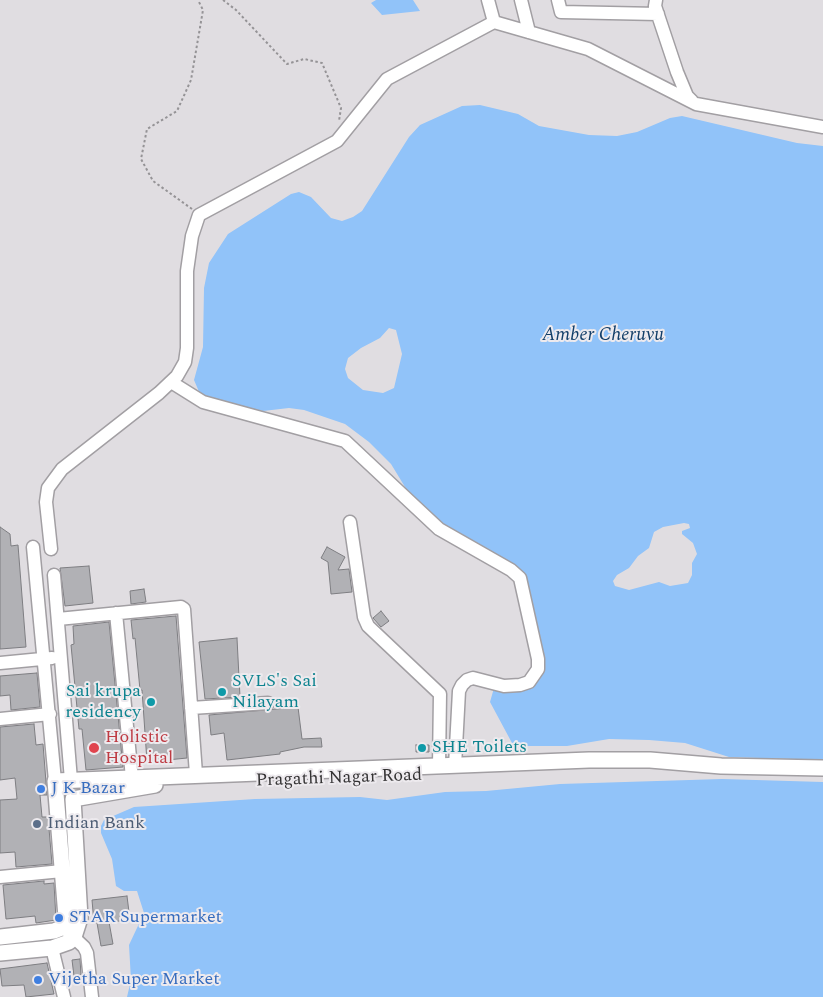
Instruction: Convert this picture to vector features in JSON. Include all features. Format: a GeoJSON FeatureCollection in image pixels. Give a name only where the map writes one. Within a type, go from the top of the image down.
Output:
{"type":"FeatureCollection","features":[{"type":"Feature","properties":{"kind":"main road","name":"Pragathi Nagar Road"},"geometry":{"type":"LineString","coordinates":[[55,781],[588,760],[823,768]]}},
{"type":"Feature","properties":{"kind":"main road","name":"Pragathi Nagar Road"},"geometry":{"type":"LineString","coordinates":[[56,799],[73,799],[150,786],[579,769],[670,768],[823,774]]}},
{"type":"Feature","properties":{"kind":"main road"},"geometry":{"type":"LineString","coordinates":[[69,932],[80,918],[71,780]]}},
{"type":"Feature","properties":{"kind":"main road"},"geometry":{"type":"LineString","coordinates":[[0,953],[52,948],[70,942],[66,917],[55,781]]}},
{"type":"Feature","properties":{"kind":"main road"},"geometry":{"type":"LineString","coordinates":[[0,937],[54,931],[69,932]]}},
{"type":"Feature","properties":{"kind":"street"},"geometry":{"type":"LineString","coordinates":[[488,0],[494,22]]}},
{"type":"Feature","properties":{"kind":"street"},"geometry":{"type":"LineString","coordinates":[[522,0],[529,32]]}},
{"type":"Feature","properties":{"kind":"street"},"geometry":{"type":"LineString","coordinates":[[558,0],[561,12],[658,14]]}},
{"type":"Feature","properties":{"kind":"street"},"geometry":{"type":"LineString","coordinates":[[656,0],[658,14],[687,96],[696,104]]}},
{"type":"Feature","properties":{"kind":"street"},"geometry":{"type":"LineString","coordinates":[[51,548],[48,488],[62,469],[171,382],[185,362],[187,348],[187,271],[192,236],[199,215],[337,141],[387,79],[494,22],[588,49],[696,104],[823,127]]}},
{"type":"Feature","properties":{"kind":"street"},"geometry":{"type":"LineString","coordinates":[[171,382],[203,402],[345,441],[439,529],[511,570],[520,578],[538,659],[538,669],[529,682],[520,685],[504,686],[473,678],[467,680],[462,685],[459,691],[455,766]]}},
{"type":"Feature","properties":{"kind":"street"},"geometry":{"type":"LineString","coordinates":[[350,522],[364,617],[368,626],[440,694],[439,766]]}},
{"type":"Feature","properties":{"kind":"street"},"geometry":{"type":"LineString","coordinates":[[33,547],[55,781]]}},
{"type":"Feature","properties":{"kind":"street"},"geometry":{"type":"LineString","coordinates":[[54,575],[71,780]]}},
{"type":"Feature","properties":{"kind":"street"},"geometry":{"type":"LineString","coordinates":[[58,619],[181,607],[184,609],[196,774]]}},
{"type":"Feature","properties":{"kind":"street"},"geometry":{"type":"LineString","coordinates":[[116,613],[132,778]]}},
{"type":"Feature","properties":{"kind":"street"},"geometry":{"type":"LineString","coordinates":[[0,663],[62,658]]}},
{"type":"Feature","properties":{"kind":"street"},"geometry":{"type":"LineString","coordinates":[[192,708],[268,703]]}},
{"type":"Feature","properties":{"kind":"street"},"geometry":{"type":"LineString","coordinates":[[0,719],[50,714]]}},
{"type":"Feature","properties":{"kind":"street"},"geometry":{"type":"LineString","coordinates":[[0,876],[62,871]]}},
{"type":"Feature","properties":{"kind":"street"},"geometry":{"type":"LineString","coordinates":[[69,932],[84,947],[87,954],[92,997]]}},
{"type":"Feature","properties":{"kind":"street"},"geometry":{"type":"LineString","coordinates":[[52,948],[64,997]]}},
{"type":"Feature","properties":{"kind":"path"},"geometry":{"type":"LineString","coordinates":[[198,0],[203,10],[191,80],[177,110],[147,129],[141,159],[153,181],[199,215]]}},
{"type":"Feature","properties":{"kind":"path"},"geometry":{"type":"LineString","coordinates":[[223,0],[236,10],[287,64],[304,60],[322,63],[341,108],[337,141]]}},
{"type":"Feature","properties":{"kind":"water"},"geometry":{"type":"Polygon","coordinates":[[[376,0],[413,0],[420,11],[382,15],[371,3],[376,0]]]}},
{"type":"Feature","properties":{"kind":"water","name":"Amber Cheruvu"},"geometry":{"type":"Polygon","coordinates":[[[480,105],[518,114],[539,126],[589,135],[617,136],[637,132],[670,118],[682,116],[797,143],[823,146],[823,760],[729,757],[685,743],[649,740],[609,739],[567,746],[525,746],[512,743],[490,702],[494,688],[505,688],[540,669],[527,586],[441,527],[416,505],[391,464],[369,442],[345,424],[304,410],[289,408],[263,411],[223,402],[200,394],[194,380],[203,347],[204,288],[209,263],[228,234],[291,194],[299,192],[311,197],[331,218],[342,221],[353,217],[362,211],[409,137],[420,125],[462,106],[480,105]],[[389,328],[380,338],[361,348],[348,358],[345,369],[348,378],[363,390],[383,393],[394,388],[402,354],[396,330],[389,328]],[[684,523],[663,527],[654,532],[649,548],[638,556],[629,568],[617,575],[613,581],[615,586],[629,590],[659,582],[670,586],[688,583],[692,575],[692,563],[697,554],[693,543],[682,534],[682,531],[690,528],[689,524],[684,523]]]}},
{"type":"Feature","properties":{"kind":"water"},"geometry":{"type":"Polygon","coordinates":[[[722,779],[823,782],[823,997],[127,997],[131,980],[129,945],[144,913],[137,891],[124,891],[116,886],[112,859],[101,833],[101,826],[104,820],[134,807],[255,799],[360,797],[387,800],[445,792],[486,791],[560,784],[722,779]]]}},
{"type":"Feature","properties":{"kind":"building"},"geometry":{"type":"Polygon","coordinates":[[[0,527],[10,534],[11,546],[18,545],[26,647],[0,649],[0,527]]]}},
{"type":"Feature","properties":{"kind":"building"},"geometry":{"type":"Polygon","coordinates":[[[327,547],[345,557],[338,570],[349,569],[352,592],[331,594],[328,562],[321,558],[327,547]]]}},
{"type":"Feature","properties":{"kind":"building"},"geometry":{"type":"Polygon","coordinates":[[[89,566],[93,603],[65,606],[60,568],[89,566]]]}},
{"type":"Feature","properties":{"kind":"building"},"geometry":{"type":"Polygon","coordinates":[[[144,589],[146,602],[131,604],[130,591],[144,589]]]}},
{"type":"Feature","properties":{"kind":"building"},"geometry":{"type":"Polygon","coordinates":[[[381,611],[389,621],[381,627],[373,618],[381,611]]]}},
{"type":"Feature","properties":{"kind":"building"},"geometry":{"type":"Polygon","coordinates":[[[176,616],[187,758],[147,762],[142,690],[140,690],[135,638],[133,639],[131,620],[176,616]]]}},
{"type":"Feature","properties":{"kind":"building"},"geometry":{"type":"Polygon","coordinates":[[[109,622],[123,767],[86,770],[82,729],[79,729],[71,645],[74,644],[73,626],[109,622]]]}},
{"type":"Feature","properties":{"kind":"building"},"geometry":{"type":"Polygon","coordinates":[[[237,638],[240,697],[205,699],[199,642],[237,638]]]}},
{"type":"Feature","properties":{"kind":"building"},"geometry":{"type":"Polygon","coordinates":[[[37,673],[40,707],[11,710],[10,695],[0,696],[0,676],[37,673]]]}},
{"type":"Feature","properties":{"kind":"building"},"geometry":{"type":"Polygon","coordinates":[[[298,707],[302,739],[321,738],[322,747],[304,747],[280,752],[280,754],[227,760],[224,733],[211,735],[209,715],[298,707]]]}},
{"type":"Feature","properties":{"kind":"building"},"geometry":{"type":"Polygon","coordinates":[[[34,724],[36,745],[43,744],[47,795],[40,795],[42,817],[48,817],[52,864],[16,867],[15,852],[0,853],[0,800],[17,799],[15,778],[0,780],[0,727],[34,724]]]}},
{"type":"Feature","properties":{"kind":"building","name":"SHE Toilets"},"geometry":{"type":"Polygon","coordinates":[[[416,745],[429,745],[429,752],[416,752],[416,745]]]}},
{"type":"Feature","properties":{"kind":"building"},"geometry":{"type":"Polygon","coordinates":[[[44,881],[44,884],[54,883],[56,920],[36,923],[35,916],[6,919],[3,885],[44,881]]]}},
{"type":"Feature","properties":{"kind":"building"},"geometry":{"type":"Polygon","coordinates":[[[127,896],[130,920],[109,922],[113,944],[101,946],[97,923],[94,923],[92,900],[127,896]]]}},
{"type":"Feature","properties":{"kind":"building"},"geometry":{"type":"Polygon","coordinates":[[[80,959],[81,975],[74,976],[72,960],[80,959]]]}},
{"type":"Feature","properties":{"kind":"building","name":"Vijetha Super Market"},"geometry":{"type":"Polygon","coordinates":[[[47,963],[54,994],[26,997],[24,985],[2,986],[0,969],[47,963]]]}},
{"type":"Feature","properties":{"kind":"place","name":"SVLS's Sai Nilayam"},"geometry":{"type":"Point","coordinates":[222,692]}},
{"type":"Feature","properties":{"kind":"place","name":"Sai krupa residency"},"geometry":{"type":"Point","coordinates":[151,702]}},
{"type":"Feature","properties":{"kind":"place","name":"Holistic Hospital"},"geometry":{"type":"Point","coordinates":[94,748]}},
{"type":"Feature","properties":{"kind":"place","name":"SHE Toilets"},"geometry":{"type":"Point","coordinates":[422,748]}},
{"type":"Feature","properties":{"kind":"place","name":"J K Bazar"},"geometry":{"type":"Point","coordinates":[41,789]}},
{"type":"Feature","properties":{"kind":"place","name":"Indian Bank"},"geometry":{"type":"Point","coordinates":[37,824]}},
{"type":"Feature","properties":{"kind":"place","name":"STAR Supermarket"},"geometry":{"type":"Point","coordinates":[59,918]}},
{"type":"Feature","properties":{"kind":"place","name":"Vijetha Super Market"},"geometry":{"type":"Point","coordinates":[38,980]}}]}
